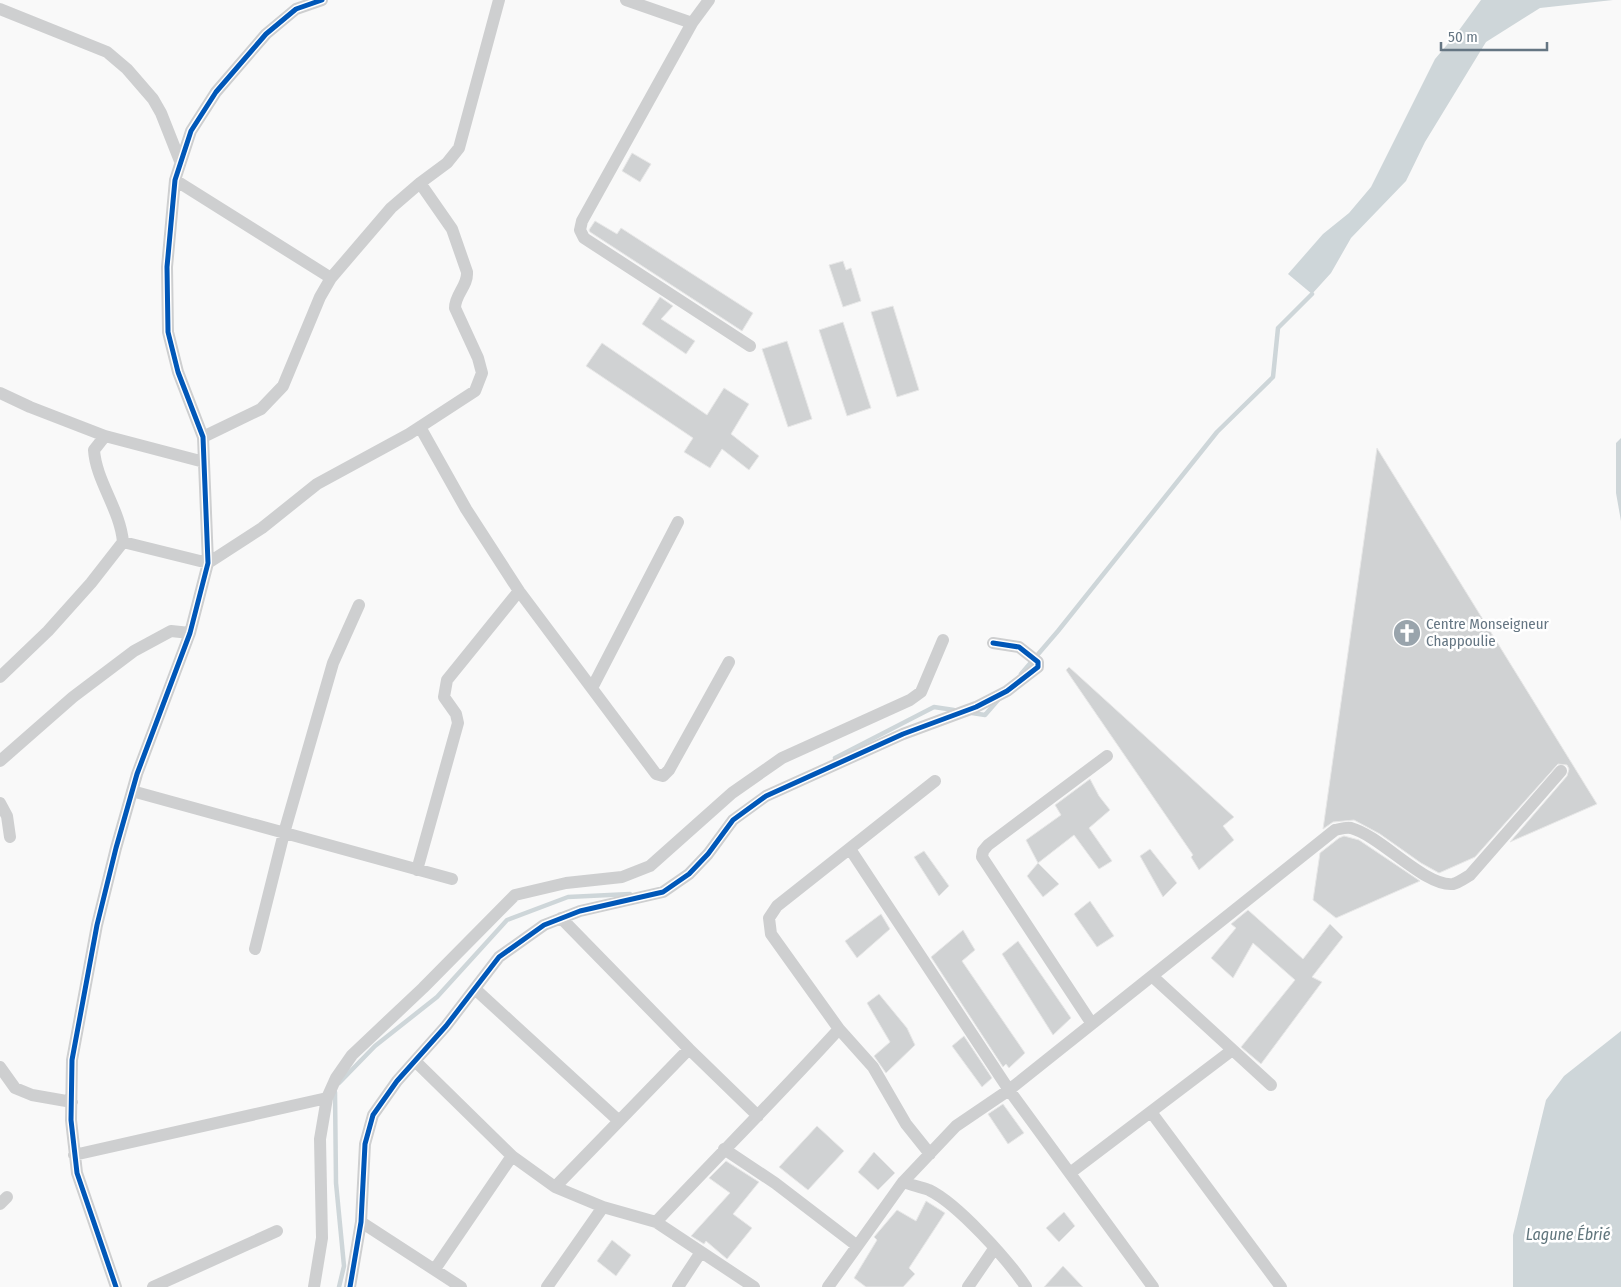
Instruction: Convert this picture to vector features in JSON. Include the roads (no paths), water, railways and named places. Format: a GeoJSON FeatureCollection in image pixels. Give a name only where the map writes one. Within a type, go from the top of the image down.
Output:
{"type":"FeatureCollection","features":[{"type":"Feature","properties":{"kind":"street"},"geometry":{"type":"LineString","coordinates":[[116,1287],[80,1182],[74,1155],[72,1060],[97,925],[132,791],[190,633],[208,563],[203,437],[178,372],[168,332],[168,267],[175,180],[191,131],[216,92],[266,34],[298,4],[322,0]]}},
{"type":"Feature","properties":{"kind":"street"},"geometry":{"type":"LineString","coordinates":[[203,437],[261,409],[283,386],[313,312],[331,278],[391,208],[420,183],[447,164],[459,148],[499,0]]}},
{"type":"Feature","properties":{"kind":"street"},"geometry":{"type":"LineString","coordinates":[[626,0],[692,22]]}},
{"type":"Feature","properties":{"kind":"street"},"geometry":{"type":"LineString","coordinates":[[709,0],[692,22],[582,221],[580,230],[584,238],[750,346]]}},
{"type":"Feature","properties":{"kind":"street"},"geometry":{"type":"LineString","coordinates":[[0,9],[107,52],[127,68],[153,99],[161,113],[180,161]]}},
{"type":"Feature","properties":{"kind":"street"},"geometry":{"type":"LineString","coordinates":[[175,180],[331,278]]}},
{"type":"Feature","properties":{"kind":"street"},"geometry":{"type":"LineString","coordinates":[[122,542],[208,563],[262,528],[317,484],[420,427],[471,395],[480,382],[482,373],[478,358],[455,308],[455,302],[467,278],[467,272],[452,229],[420,183]]}},
{"type":"Feature","properties":{"kind":"street"},"geometry":{"type":"LineString","coordinates":[[0,393],[30,408],[106,436],[204,462]]}},
{"type":"Feature","properties":{"kind":"street"},"geometry":{"type":"LineString","coordinates":[[420,427],[466,509],[519,591],[656,774],[662,776],[669,770],[729,662]]}},
{"type":"Feature","properties":{"kind":"street"},"geometry":{"type":"LineString","coordinates":[[0,677],[48,631],[109,560],[122,542],[121,526],[95,462],[94,450],[106,436]]}},
{"type":"Feature","properties":{"kind":"street"},"geometry":{"type":"LineString","coordinates":[[592,688],[678,522]]}},
{"type":"Feature","properties":{"kind":"street"},"geometry":{"type":"LineString","coordinates":[[417,870],[458,723],[456,714],[444,697],[447,680],[519,591]]}},
{"type":"Feature","properties":{"kind":"street"},"geometry":{"type":"LineString","coordinates":[[256,948],[284,833],[333,663],[359,605]]}},
{"type":"Feature","properties":{"kind":"street"},"geometry":{"type":"LineString","coordinates":[[0,761],[73,697],[134,651],[171,631],[190,633]]}},
{"type":"Feature","properties":{"kind":"street"},"geometry":{"type":"LineString","coordinates":[[314,1287],[322,1238],[320,1139],[327,1098],[336,1078],[352,1055],[423,988],[515,895],[566,883],[622,877],[650,866],[732,793],[782,758],[910,700],[921,692],[943,640]]}},
{"type":"Feature","properties":{"kind":"street"},"geometry":{"type":"LineString","coordinates":[[350,1287],[361,1222],[365,1144],[374,1115],[397,1081],[446,1026],[499,957],[544,925],[561,918],[580,911],[663,892],[689,874],[708,854],[733,820],[766,796],[903,734],[976,707],[1007,691],[1038,667],[1038,662],[1019,647],[993,643]]}},
{"type":"Feature","properties":{"kind":"street"},"geometry":{"type":"LineString","coordinates":[[1092,1024],[982,857],[983,851],[988,845],[1107,756]]}},
{"type":"Feature","properties":{"kind":"street"},"geometry":{"type":"LineString","coordinates":[[828,1287],[856,1245],[903,1182],[956,1126],[1009,1090],[1335,830],[1349,828],[1365,835],[1424,874],[1440,882],[1453,884],[1470,875],[1562,771]]}},
{"type":"Feature","properties":{"kind":"street"},"geometry":{"type":"LineString","coordinates":[[930,1154],[906,1124],[873,1067],[838,1030],[771,934],[769,918],[777,906],[935,781]]}},
{"type":"Feature","properties":{"kind":"street"},"geometry":{"type":"LineString","coordinates":[[132,791],[452,879]]}},
{"type":"Feature","properties":{"kind":"street"},"geometry":{"type":"LineString","coordinates":[[0,803],[7,816],[10,837]]}},
{"type":"Feature","properties":{"kind":"street"},"geometry":{"type":"LineString","coordinates":[[850,849],[1009,1090],[1153,1287]]}},
{"type":"Feature","properties":{"kind":"street"},"geometry":{"type":"LineString","coordinates":[[561,918],[689,1049],[758,1116]]}},
{"type":"Feature","properties":{"kind":"street"},"geometry":{"type":"LineString","coordinates":[[1152,976],[1231,1051],[1271,1085]]}},
{"type":"Feature","properties":{"kind":"street"},"geometry":{"type":"LineString","coordinates":[[475,989],[619,1121]]}},
{"type":"Feature","properties":{"kind":"street"},"geometry":{"type":"LineString","coordinates":[[656,1222],[838,1030]]}},
{"type":"Feature","properties":{"kind":"street"},"geometry":{"type":"LineString","coordinates":[[555,1187],[689,1049]]}},
{"type":"Feature","properties":{"kind":"street"},"geometry":{"type":"LineString","coordinates":[[1070,1174],[1231,1051]]}},
{"type":"Feature","properties":{"kind":"street"},"geometry":{"type":"LineString","coordinates":[[415,1061],[512,1156],[555,1187],[603,1207],[656,1222],[754,1287]]}},
{"type":"Feature","properties":{"kind":"street"},"geometry":{"type":"LineString","coordinates":[[0,1068],[14,1088],[32,1095],[72,1102]]}},
{"type":"Feature","properties":{"kind":"street"},"geometry":{"type":"LineString","coordinates":[[74,1155],[327,1098]]}},
{"type":"Feature","properties":{"kind":"street"},"geometry":{"type":"LineString","coordinates":[[1151,1112],[1281,1287]]}},
{"type":"Feature","properties":{"kind":"street"},"geometry":{"type":"LineString","coordinates":[[724,1149],[775,1182],[856,1245]]}},
{"type":"Feature","properties":{"kind":"street"},"geometry":{"type":"LineString","coordinates":[[435,1269],[512,1156]]}},
{"type":"Feature","properties":{"kind":"street"},"geometry":{"type":"LineString","coordinates":[[903,1182],[930,1190],[975,1227],[1026,1287]]}},
{"type":"Feature","properties":{"kind":"street"},"geometry":{"type":"LineString","coordinates":[[547,1287],[603,1207]]}},
{"type":"Feature","properties":{"kind":"street"},"geometry":{"type":"LineString","coordinates":[[361,1222],[461,1287]]}},
{"type":"Feature","properties":{"kind":"street"},"geometry":{"type":"LineString","coordinates":[[153,1287],[277,1230]]}},
{"type":"Feature","properties":{"kind":"street"},"geometry":{"type":"LineString","coordinates":[[968,1287],[994,1249]]}},
{"type":"Feature","properties":{"kind":"street"},"geometry":{"type":"LineString","coordinates":[[678,1287],[701,1252]]}},
{"type":"Feature","properties":{"kind":"water"},"geometry":{"type":"Polygon","coordinates":[[[1481,0],[1613,0],[1540,8],[1486,42],[1425,142],[1406,181],[1351,238],[1331,273],[1312,294],[1288,274],[1323,234],[1349,213],[1371,187],[1435,59],[1481,0]]]}},
{"type":"Feature","properties":{"kind":"water"},"geometry":{"type":"Polygon","coordinates":[[[1621,438],[1621,521],[1616,493],[1616,443],[1621,438]]]}},
{"type":"Feature","properties":{"kind":"water","name":"Lagune Ébrié"},"geometry":{"type":"Polygon","coordinates":[[[1621,1031],[1621,1287],[1513,1287],[1513,1235],[1546,1100],[1564,1076],[1621,1031]]]}},
{"type":"Feature","properties":{"kind":"waterway"},"geometry":{"type":"LineString","coordinates":[[1021,674],[1058,631],[1217,432],[1273,377],[1278,328],[1312,294]]}},
{"type":"Feature","properties":{"kind":"waterway"},"geometry":{"type":"LineString","coordinates":[[972,713],[985,715],[998,700]]}},
{"type":"Feature","properties":{"kind":"waterway"},"geometry":{"type":"LineString","coordinates":[[835,758],[934,707],[954,710]]}},
{"type":"Feature","properties":{"kind":"waterway"},"geometry":{"type":"LineString","coordinates":[[339,1083],[375,1046],[437,997],[507,920],[568,897],[630,894]]}},
{"type":"Feature","properties":{"kind":"waterway"},"geometry":{"type":"LineString","coordinates":[[335,1092],[336,1183],[344,1266],[339,1287]]}},
{"type":"Feature","properties":{"kind":"place","name":"Centre Monseigneur Chappoulie"},"geometry":{"type":"Point","coordinates":[1407,633]}}]}
